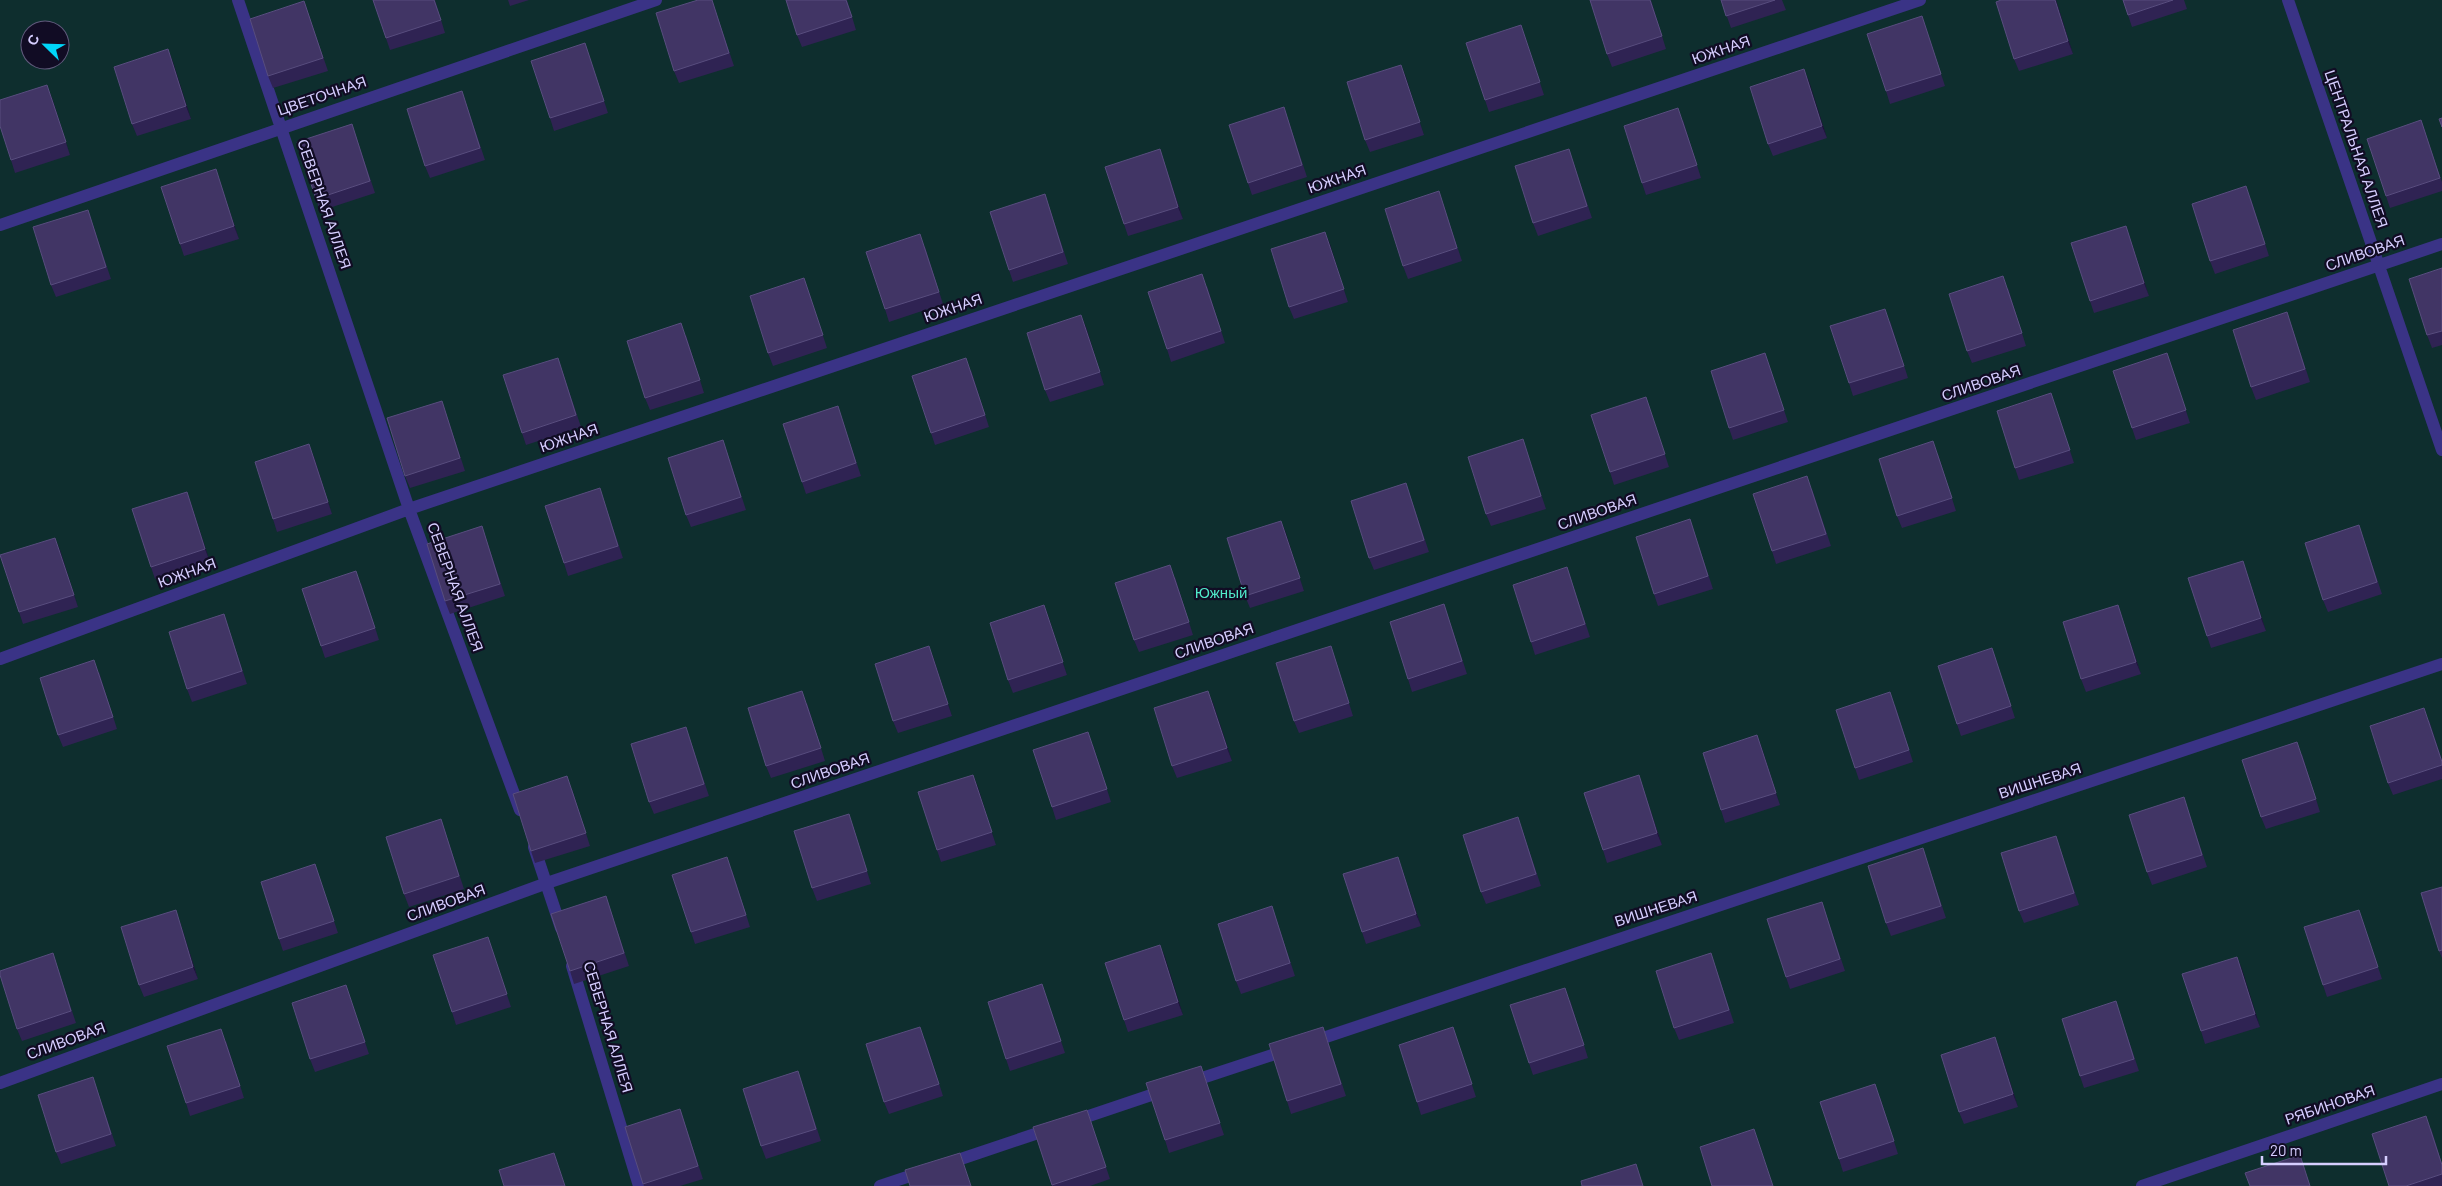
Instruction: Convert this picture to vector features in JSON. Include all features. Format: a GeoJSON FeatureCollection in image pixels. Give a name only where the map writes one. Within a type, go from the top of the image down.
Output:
{"type":"FeatureCollection","features":[{"type":"Feature","properties":{"kind":"street","name":"СЕВЕРНАЯ АЛЛЕЯ"},"geometry":{"type":"LineString","coordinates":[[238,0],[409,509],[523,818]]}},
{"type":"Feature","properties":{"kind":"street","name":"ЦВЕТОЧНАЯ"},"geometry":{"type":"LineString","coordinates":[[0,225],[656,0]]}},
{"type":"Feature","properties":{"kind":"street","name":"ЮЖНАЯ"},"geometry":{"type":"LineString","coordinates":[[0,659],[409,509],[1920,0]]}},
{"type":"Feature","properties":{"kind":"street","name":"ЦЕНТРАЛЬНАЯ АЛЛЕЯ"},"geometry":{"type":"LineString","coordinates":[[2288,0],[2442,450]]}},
{"type":"Feature","properties":{"kind":"street","name":"СЛИВОВАЯ"},"geometry":{"type":"LineString","coordinates":[[0,1082],[547,883],[2442,244]]}},
{"type":"Feature","properties":{"kind":"street","name":"ВИШНЕВАЯ"},"geometry":{"type":"LineString","coordinates":[[880,1186],[2442,664]]}},
{"type":"Feature","properties":{"kind":"street","name":"СЕВЕРНАЯ АЛЛЕЯ"},"geometry":{"type":"LineString","coordinates":[[530,836],[547,883],[639,1186]]}},
{"type":"Feature","properties":{"kind":"street","name":"РЯБИНОВАЯ"},"geometry":{"type":"LineString","coordinates":[[2142,1186],[2442,1084]]}},
{"type":"Feature","properties":{"kind":"green space","name":"Южный"},"geometry":{"type":"Polygon","coordinates":[[[0,0],[2442,0],[2442,1186],[0,1186],[0,0]]]}},
{"type":"Feature","properties":{"kind":"building"},"geometry":{"type":"Polygon","coordinates":[[[373,0],[434,0],[441,20],[386,38],[373,0]]]}},
{"type":"Feature","properties":{"kind":"building"},"geometry":{"type":"Polygon","coordinates":[[[698,0],[712,0],[729,53],[674,71],[656,13],[698,0]]]}},
{"type":"Feature","properties":{"kind":"building"},"geometry":{"type":"Polygon","coordinates":[[[786,0],[846,0],[852,17],[797,35],[786,0]]]}},
{"type":"Feature","properties":{"kind":"building"},"geometry":{"type":"Polygon","coordinates":[[[1590,0],[1650,0],[1662,36],[1607,54],[1590,0]]]}},
{"type":"Feature","properties":{"kind":"building"},"geometry":{"type":"Polygon","coordinates":[[[1721,0],[1775,0],[1726,16],[1721,0]]]}},
{"type":"Feature","properties":{"kind":"building"},"geometry":{"type":"Polygon","coordinates":[[[2001,0],[2055,0],[2068,41],[2014,59],[1996,2],[2001,0]]]}},
{"type":"Feature","properties":{"kind":"building"},"geometry":{"type":"Polygon","coordinates":[[[2123,0],[2173,0],[2128,15],[2123,0]]]}},
{"type":"Feature","properties":{"kind":"building"},"geometry":{"type":"Polygon","coordinates":[[[304,1],[323,58],[268,76],[250,19],[304,1]]]}},
{"type":"Feature","properties":{"kind":"building"},"geometry":{"type":"Polygon","coordinates":[[[1922,16],[1941,74],[1886,91],[1867,34],[1922,16]]]}},
{"type":"Feature","properties":{"kind":"building"},"geometry":{"type":"Polygon","coordinates":[[[1521,25],[1540,82],[1485,100],[1466,43],[1521,25]]]}},
{"type":"Feature","properties":{"kind":"building"},"geometry":{"type":"Polygon","coordinates":[[[585,43],[604,101],[550,118],[531,61],[585,43]]]}},
{"type":"Feature","properties":{"kind":"building"},"geometry":{"type":"Polygon","coordinates":[[[168,49],[186,106],[132,124],[114,67],[168,49]]]}},
{"type":"Feature","properties":{"kind":"building"},"geometry":{"type":"Polygon","coordinates":[[[1401,65],[1420,122],[1365,140],[1347,82],[1401,65]]]}},
{"type":"Feature","properties":{"kind":"building"},"geometry":{"type":"Polygon","coordinates":[[[1804,69],[1822,126],[1768,144],[1750,87],[1804,69]]]}},
{"type":"Feature","properties":{"kind":"building"},"geometry":{"type":"Polygon","coordinates":[[[47,85],[66,142],[11,160],[0,126],[0,100],[47,85]]]}},
{"type":"Feature","properties":{"kind":"building"},"geometry":{"type":"Polygon","coordinates":[[[462,91],[480,148],[425,166],[407,109],[462,91]]]}},
{"type":"Feature","properties":{"kind":"building"},"geometry":{"type":"Polygon","coordinates":[[[1284,107],[1302,165],[1248,183],[1229,125],[1284,107]]]}},
{"type":"Feature","properties":{"kind":"building"},"geometry":{"type":"Polygon","coordinates":[[[1678,108],[1697,165],[1642,183],[1624,126],[1678,108]]]}},
{"type":"Feature","properties":{"kind":"building"},"geometry":{"type":"Polygon","coordinates":[[[2421,120],[2440,178],[2386,196],[2367,139],[2421,120]]]}},
{"type":"Feature","properties":{"kind":"building"},"geometry":{"type":"Polygon","coordinates":[[[352,124],[370,181],[316,199],[297,142],[352,124]]]}},
{"type":"Feature","properties":{"kind":"building"},"geometry":{"type":"Polygon","coordinates":[[[1160,149],[1178,207],[1124,224],[1105,167],[1160,149]]]}},
{"type":"Feature","properties":{"kind":"building"},"geometry":{"type":"Polygon","coordinates":[[[1569,149],[1587,206],[1533,223],[1515,166],[1569,149]]]}},
{"type":"Feature","properties":{"kind":"building"},"geometry":{"type":"Polygon","coordinates":[[[216,169],[234,226],[180,244],[161,187],[216,169]]]}},
{"type":"Feature","properties":{"kind":"building"},"geometry":{"type":"Polygon","coordinates":[[[2246,186],[2265,244],[2210,261],[2192,204],[2246,186]]]}},
{"type":"Feature","properties":{"kind":"building"},"geometry":{"type":"Polygon","coordinates":[[[1439,191],[1457,248],[1403,266],[1385,209],[1439,191]]]}},
{"type":"Feature","properties":{"kind":"building"},"geometry":{"type":"Polygon","coordinates":[[[1045,194],[1063,252],[1009,270],[990,212],[1045,194]]]}},
{"type":"Feature","properties":{"kind":"building"},"geometry":{"type":"Polygon","coordinates":[[[88,210],[106,267],[51,285],[33,227],[88,210]]]}},
{"type":"Feature","properties":{"kind":"building"},"geometry":{"type":"Polygon","coordinates":[[[2126,226],[2144,283],[2090,301],[2071,243],[2126,226]]]}},
{"type":"Feature","properties":{"kind":"building"},"geometry":{"type":"Polygon","coordinates":[[[1325,232],[1344,289],[1289,307],[1271,249],[1325,232]]]}},
{"type":"Feature","properties":{"kind":"building"},"geometry":{"type":"Polygon","coordinates":[[[920,234],[939,292],[885,309],[866,252],[920,234]]]}},
{"type":"Feature","properties":{"kind":"building"},"geometry":{"type":"Polygon","coordinates":[[[2442,268],[2442,331],[2427,335],[2409,279],[2442,268]]]}},
{"type":"Feature","properties":{"kind":"building"},"geometry":{"type":"Polygon","coordinates":[[[1202,274],[1221,331],[1167,349],[1148,292],[1202,274]]]}},
{"type":"Feature","properties":{"kind":"building"},"geometry":{"type":"Polygon","coordinates":[[[2003,276],[2022,333],[1967,351],[1949,294],[2003,276]]]}},
{"type":"Feature","properties":{"kind":"building"},"geometry":{"type":"Polygon","coordinates":[[[804,278],[823,335],[768,353],[750,296],[804,278]]]}},
{"type":"Feature","properties":{"kind":"building"},"geometry":{"type":"Polygon","coordinates":[[[1885,309],[1904,366],[1849,383],[1830,326],[1885,309]]]}},
{"type":"Feature","properties":{"kind":"building"},"geometry":{"type":"Polygon","coordinates":[[[2287,312],[2305,369],[2251,387],[2233,330],[2287,312]]]}},
{"type":"Feature","properties":{"kind":"building"},"geometry":{"type":"Polygon","coordinates":[[[1081,315],[1100,372],[1045,390],[1027,333],[1081,315]]]}},
{"type":"Feature","properties":{"kind":"building"},"geometry":{"type":"Polygon","coordinates":[[[681,323],[700,380],[645,398],[627,341],[681,323]]]}},
{"type":"Feature","properties":{"kind":"building"},"geometry":{"type":"Polygon","coordinates":[[[1765,353],[1784,410],[1729,428],[1711,371],[1765,353]]]}},
{"type":"Feature","properties":{"kind":"building"},"geometry":{"type":"Polygon","coordinates":[[[2167,353],[2186,410],[2132,428],[2113,371],[2167,353]]]}},
{"type":"Feature","properties":{"kind":"building"},"geometry":{"type":"Polygon","coordinates":[[[558,358],[576,415],[522,433],[503,375],[558,358]]]}},
{"type":"Feature","properties":{"kind":"building"},"geometry":{"type":"Polygon","coordinates":[[[966,358],[985,415],[931,433],[912,376],[966,358]]]}},
{"type":"Feature","properties":{"kind":"building"},"geometry":{"type":"Polygon","coordinates":[[[2051,393],[2070,450],[2015,468],[1997,411],[2051,393]]]}},
{"type":"Feature","properties":{"kind":"building"},"geometry":{"type":"Polygon","coordinates":[[[1646,397],[1665,454],[1610,472],[1591,415],[1646,397]]]}},
{"type":"Feature","properties":{"kind":"building"},"geometry":{"type":"Polygon","coordinates":[[[442,401],[460,458],[405,476],[387,418],[442,401]]]}},
{"type":"Feature","properties":{"kind":"building"},"geometry":{"type":"Polygon","coordinates":[[[838,406],[856,463],[802,482],[783,424],[838,406]]]}},
{"type":"Feature","properties":{"kind":"building"},"geometry":{"type":"Polygon","coordinates":[[[1523,439],[1541,496],[1486,514],[1468,457],[1523,439]]]}},
{"type":"Feature","properties":{"kind":"building"},"geometry":{"type":"Polygon","coordinates":[[[723,440],[741,497],[686,515],[668,458],[723,440]]]}},
{"type":"Feature","properties":{"kind":"building"},"geometry":{"type":"Polygon","coordinates":[[[1933,441],[1952,498],[1897,516],[1879,459],[1933,441]]]}},
{"type":"Feature","properties":{"kind":"building"},"geometry":{"type":"Polygon","coordinates":[[[309,444],[328,502],[273,519],[255,462],[309,444]]]}},
{"type":"Feature","properties":{"kind":"building"},"geometry":{"type":"Polygon","coordinates":[[[1807,476],[1826,534],[1772,551],[1753,494],[1807,476]]]}},
{"type":"Feature","properties":{"kind":"building"},"geometry":{"type":"Polygon","coordinates":[[[1406,483],[1424,540],[1369,558],[1351,501],[1406,483]]]}},
{"type":"Feature","properties":{"kind":"building"},"geometry":{"type":"Polygon","coordinates":[[[600,488],[618,546],[564,563],[545,506],[600,488]]]}},
{"type":"Feature","properties":{"kind":"building"},"geometry":{"type":"Polygon","coordinates":[[[187,492],[205,549],[151,567],[132,509],[187,492]]]}},
{"type":"Feature","properties":{"kind":"building"},"geometry":{"type":"Polygon","coordinates":[[[1690,519],[1708,576],[1654,594],[1636,537],[1690,519]]]}},
{"type":"Feature","properties":{"kind":"building"},"geometry":{"type":"Polygon","coordinates":[[[1281,521],[1300,578],[1245,596],[1227,538],[1281,521]]]}},
{"type":"Feature","properties":{"kind":"building"},"geometry":{"type":"Polygon","coordinates":[[[2359,525],[2377,582],[2323,600],[2305,543],[2359,525]]]}},
{"type":"Feature","properties":{"kind":"building"},"geometry":{"type":"Polygon","coordinates":[[[482,526],[500,584],[445,601],[427,544],[482,526]]]}},
{"type":"Feature","properties":{"kind":"building"},"geometry":{"type":"Polygon","coordinates":[[[55,538],[74,595],[19,612],[0,555],[55,538]]]}},
{"type":"Feature","properties":{"kind":"building"},"geometry":{"type":"Polygon","coordinates":[[[2243,561],[2261,618],[2207,636],[2188,578],[2243,561]]]}},
{"type":"Feature","properties":{"kind":"building"},"geometry":{"type":"Polygon","coordinates":[[[1170,565],[1189,622],[1134,640],[1115,583],[1170,565]]]}},
{"type":"Feature","properties":{"kind":"building"},"geometry":{"type":"Polygon","coordinates":[[[1567,567],[1585,624],[1531,642],[1513,585],[1567,567]]]}},
{"type":"Feature","properties":{"kind":"building"},"geometry":{"type":"Polygon","coordinates":[[[356,571],[375,628],[321,646],[302,589],[356,571]]]}},
{"type":"Feature","properties":{"kind":"building"},"geometry":{"type":"Polygon","coordinates":[[[1444,604],[1462,661],[1408,679],[1390,622],[1444,604]]]}},
{"type":"Feature","properties":{"kind":"building"},"geometry":{"type":"Polygon","coordinates":[[[1044,605],[1063,662],[1008,680],[990,623],[1044,605]]]}},
{"type":"Feature","properties":{"kind":"building"},"geometry":{"type":"Polygon","coordinates":[[[2118,605],[2136,662],[2081,679],[2063,622],[2118,605]]]}},
{"type":"Feature","properties":{"kind":"building"},"geometry":{"type":"Polygon","coordinates":[[[224,614],[242,671],[187,689],[169,632],[224,614]]]}},
{"type":"Feature","properties":{"kind":"building"},"geometry":{"type":"Polygon","coordinates":[[[929,646],[948,704],[893,721],[875,664],[929,646]]]}},
{"type":"Feature","properties":{"kind":"building"},"geometry":{"type":"Polygon","coordinates":[[[1331,646],[1349,703],[1294,721],[1276,663],[1331,646]]]}},
{"type":"Feature","properties":{"kind":"building"},"geometry":{"type":"Polygon","coordinates":[[[1992,648],[2011,706],[1957,724],[1938,666],[1992,648]]]}},
{"type":"Feature","properties":{"kind":"building"},"geometry":{"type":"Polygon","coordinates":[[[94,660],[113,717],[58,735],[40,678],[94,660]]]}},
{"type":"Feature","properties":{"kind":"building"},"geometry":{"type":"Polygon","coordinates":[[[802,691],[821,748],[766,766],[748,708],[802,691]]]}},
{"type":"Feature","properties":{"kind":"building"},"geometry":{"type":"Polygon","coordinates":[[[1208,691],[1227,748],[1172,766],[1154,708],[1208,691]]]}},
{"type":"Feature","properties":{"kind":"building"},"geometry":{"type":"Polygon","coordinates":[[[1890,692],[1909,750],[1855,768],[1836,710],[1890,692]]]}},
{"type":"Feature","properties":{"kind":"building"},"geometry":{"type":"Polygon","coordinates":[[[2424,708],[2442,765],[2388,783],[2370,726],[2424,708]]]}},
{"type":"Feature","properties":{"kind":"building"},"geometry":{"type":"Polygon","coordinates":[[[686,727],[704,784],[649,802],[631,744],[686,727]]]}},
{"type":"Feature","properties":{"kind":"building"},"geometry":{"type":"Polygon","coordinates":[[[1088,732],[1107,789],[1052,807],[1033,750],[1088,732]]]}},
{"type":"Feature","properties":{"kind":"building"},"geometry":{"type":"Polygon","coordinates":[[[1757,735],[1776,793],[1721,810],[1703,753],[1757,735]]]}},
{"type":"Feature","properties":{"kind":"building"},"geometry":{"type":"Polygon","coordinates":[[[2297,742],[2316,799],[2261,817],[2242,760],[2297,742]]]}},
{"type":"Feature","properties":{"kind":"building"},"geometry":{"type":"Polygon","coordinates":[[[973,775],[992,832],[937,850],[918,792],[973,775]]]}},
{"type":"Feature","properties":{"kind":"building"},"geometry":{"type":"Polygon","coordinates":[[[1639,775],[1657,833],[1603,850],[1584,793],[1639,775]]]}},
{"type":"Feature","properties":{"kind":"building"},"geometry":{"type":"Polygon","coordinates":[[[567,776],[586,833],[531,851],[513,794],[567,776]]]}},
{"type":"Feature","properties":{"kind":"building"},"geometry":{"type":"Polygon","coordinates":[[[2184,797],[2202,855],[2147,872],[2129,815],[2184,797]]]}},
{"type":"Feature","properties":{"kind":"building"},"geometry":{"type":"Polygon","coordinates":[[[849,814],[867,871],[812,888],[794,831],[849,814]]]}},
{"type":"Feature","properties":{"kind":"building"},"geometry":{"type":"Polygon","coordinates":[[[1518,817],[1536,874],[1481,892],[1463,835],[1518,817]]]}},
{"type":"Feature","properties":{"kind":"building"},"geometry":{"type":"Polygon","coordinates":[[[441,819],[459,876],[404,894],[386,837],[441,819]]]}},
{"type":"Feature","properties":{"kind":"building"},"geometry":{"type":"Polygon","coordinates":[[[2056,836],[2074,893],[2019,911],[2001,853],[2056,836]]]}},
{"type":"Feature","properties":{"kind":"building"},"geometry":{"type":"Polygon","coordinates":[[[1923,848],[1941,906],[1886,923],[1868,866],[1923,848]]]}},
{"type":"Feature","properties":{"kind":"building"},"geometry":{"type":"Polygon","coordinates":[[[727,857],[746,915],[691,932],[672,875],[727,857]]]}},
{"type":"Feature","properties":{"kind":"building"},"geometry":{"type":"Polygon","coordinates":[[[1398,857],[1416,914],[1362,932],[1343,874],[1398,857]]]}},
{"type":"Feature","properties":{"kind":"building"},"geometry":{"type":"Polygon","coordinates":[[[315,864],[334,921],[279,939],[261,882],[315,864]]]}},
{"type":"Feature","properties":{"kind":"building"},"geometry":{"type":"Polygon","coordinates":[[[2442,887],[2442,950],[2439,951],[2421,893],[2442,887]]]}},
{"type":"Feature","properties":{"kind":"building"},"geometry":{"type":"Polygon","coordinates":[[[606,896],[624,953],[570,971],[551,914],[606,896]]]}},
{"type":"Feature","properties":{"kind":"building"},"geometry":{"type":"Polygon","coordinates":[[[1822,902],[1840,959],[1786,977],[1767,919],[1822,902]]]}},
{"type":"Feature","properties":{"kind":"building"},"geometry":{"type":"Polygon","coordinates":[[[1272,906],[1290,963],[1236,981],[1218,924],[1272,906]]]}},
{"type":"Feature","properties":{"kind":"building"},"geometry":{"type":"Polygon","coordinates":[[[176,910],[193,967],[139,985],[121,927],[176,910]]]}},
{"type":"Feature","properties":{"kind":"building"},"geometry":{"type":"Polygon","coordinates":[[[2359,910],[2378,967],[2323,985],[2304,927],[2359,910]]]}},
{"type":"Feature","properties":{"kind":"building"},"geometry":{"type":"Polygon","coordinates":[[[488,937],[507,994],[452,1012],[433,955],[488,937]]]}},
{"type":"Feature","properties":{"kind":"building"},"geometry":{"type":"Polygon","coordinates":[[[1160,945],[1178,1002],[1124,1020],[1105,963],[1160,945]]]}},
{"type":"Feature","properties":{"kind":"building"},"geometry":{"type":"Polygon","coordinates":[[[53,953],[71,1011],[17,1029],[0,971],[53,953]]]}},
{"type":"Feature","properties":{"kind":"building"},"geometry":{"type":"Polygon","coordinates":[[[1711,953],[1729,1010],[1674,1028],[1656,971],[1711,953]]]}},
{"type":"Feature","properties":{"kind":"building"},"geometry":{"type":"Polygon","coordinates":[[[2237,957],[2255,1014],[2201,1031],[2182,974],[2237,957]]]}},
{"type":"Feature","properties":{"kind":"building"},"geometry":{"type":"Polygon","coordinates":[[[1042,984],[1061,1041],[1006,1059],[988,1002],[1042,984]]]}},
{"type":"Feature","properties":{"kind":"building"},"geometry":{"type":"Polygon","coordinates":[[[346,985],[365,1042],[310,1059],[292,1003],[346,985]]]}},
{"type":"Feature","properties":{"kind":"building"},"geometry":{"type":"Polygon","coordinates":[[[1565,988],[1584,1045],[1529,1063],[1510,1005],[1565,988]]]}},
{"type":"Feature","properties":{"kind":"building"},"geometry":{"type":"Polygon","coordinates":[[[2116,1001],[2134,1059],[2080,1076],[2062,1019],[2116,1001]]]}},
{"type":"Feature","properties":{"kind":"building"},"geometry":{"type":"Polygon","coordinates":[[[920,1027],[939,1084],[884,1102],[866,1044],[920,1027]]]}},
{"type":"Feature","properties":{"kind":"building"},"geometry":{"type":"Polygon","coordinates":[[[1323,1027],[1341,1084],[1287,1101],[1269,1044],[1323,1027]]]}},
{"type":"Feature","properties":{"kind":"building"},"geometry":{"type":"Polygon","coordinates":[[[1453,1027],[1472,1084],[1417,1102],[1399,1045],[1453,1027]]]}},
{"type":"Feature","properties":{"kind":"building"},"geometry":{"type":"Polygon","coordinates":[[[221,1029],[240,1086],[186,1103],[167,1046],[221,1029]]]}},
{"type":"Feature","properties":{"kind":"building"},"geometry":{"type":"Polygon","coordinates":[[[1995,1037],[2013,1094],[1959,1112],[1941,1055],[1995,1037]]]}},
{"type":"Feature","properties":{"kind":"building"},"geometry":{"type":"Polygon","coordinates":[[[1201,1066],[1220,1123],[1165,1140],[1146,1083],[1201,1066]]]}},
{"type":"Feature","properties":{"kind":"building"},"geometry":{"type":"Polygon","coordinates":[[[798,1071],[816,1129],[761,1146],[743,1089],[798,1071]]]}},
{"type":"Feature","properties":{"kind":"building"},"geometry":{"type":"Polygon","coordinates":[[[93,1077],[111,1134],[56,1152],[38,1095],[93,1077]]]}},
{"type":"Feature","properties":{"kind":"building"},"geometry":{"type":"Polygon","coordinates":[[[1875,1084],[1894,1141],[1839,1159],[1820,1102],[1875,1084]]]}},
{"type":"Feature","properties":{"kind":"building"},"geometry":{"type":"Polygon","coordinates":[[[680,1109],[698,1166],[643,1184],[625,1127],[680,1109]]]}},
{"type":"Feature","properties":{"kind":"building"},"geometry":{"type":"Polygon","coordinates":[[[1087,1110],[1106,1167],[1052,1185],[1033,1127],[1087,1110]]]}},
{"type":"Feature","properties":{"kind":"building"},"geometry":{"type":"Polygon","coordinates":[[[2426,1116],[2442,1165],[2442,1174],[2406,1186],[2389,1186],[2372,1134],[2426,1116]]]}},
{"type":"Feature","properties":{"kind":"building"},"geometry":{"type":"Polygon","coordinates":[[[1754,1129],[1773,1186],[1712,1186],[1700,1147],[1754,1129]]]}},
{"type":"Feature","properties":{"kind":"building"},"geometry":{"type":"Polygon","coordinates":[[[554,1153],[565,1186],[504,1186],[499,1170],[554,1153]]]}},
{"type":"Feature","properties":{"kind":"building"},"geometry":{"type":"Polygon","coordinates":[[[960,1153],[971,1186],[910,1186],[905,1170],[960,1153]]]}},
{"type":"Feature","properties":{"kind":"building"},"geometry":{"type":"Polygon","coordinates":[[[2300,1155],[2310,1186],[2250,1186],[2245,1173],[2300,1155]]]}},
{"type":"Feature","properties":{"kind":"building"},"geometry":{"type":"Polygon","coordinates":[[[1636,1164],[1643,1186],[1582,1186],[1581,1181],[1636,1164]]]}}]}
